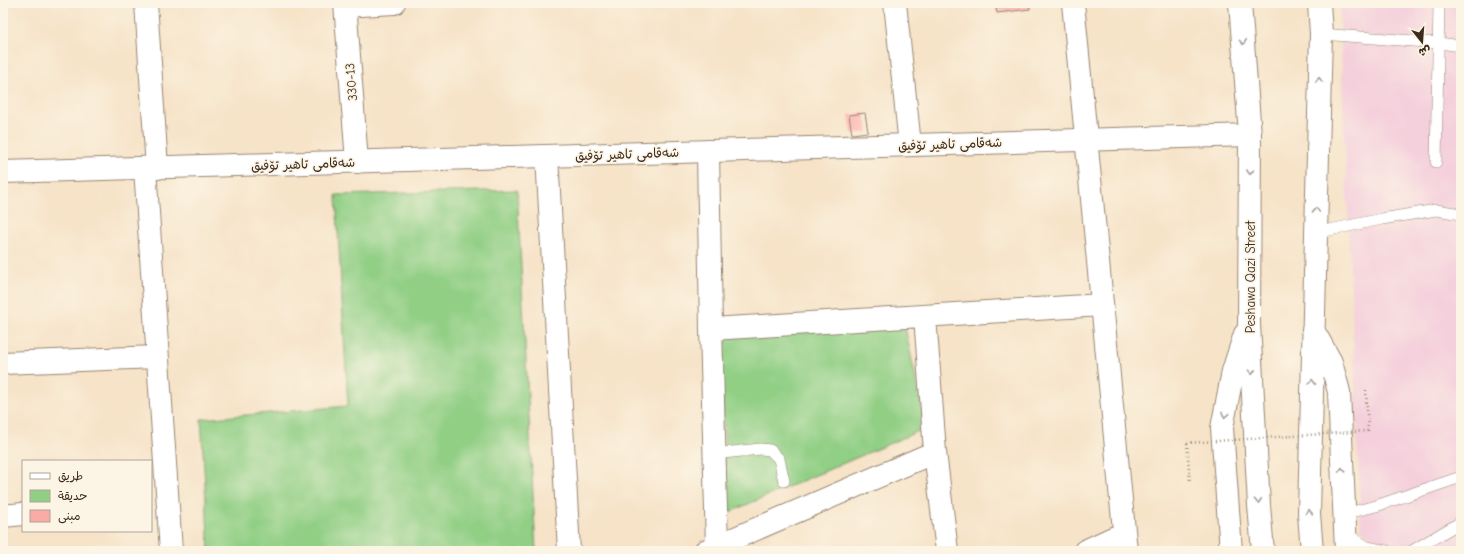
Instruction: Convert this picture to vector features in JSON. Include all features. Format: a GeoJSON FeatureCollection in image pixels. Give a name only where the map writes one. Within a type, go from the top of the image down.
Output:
{"type":"FeatureCollection","features":[{"type":"Feature","properties":{"kind":"main road"},"geometry":{"type":"LineString","coordinates":[[146,3],[157,357],[159,504],[171,551]]}},
{"type":"Feature","properties":{"kind":"main road"},"geometry":{"type":"LineString","coordinates":[[345,4],[394,3]]}},
{"type":"Feature","properties":{"kind":"main road"},"geometry":{"type":"LineString","coordinates":[[895,3],[910,145]]}},
{"type":"Feature","properties":{"kind":"main road"},"geometry":{"type":"LineString","coordinates":[[1073,3],[1125,542],[1085,551]]}},
{"type":"Feature","properties":{"kind":"main road","name":"Peshawa Qazi Street"},"geometry":{"type":"LineString","coordinates":[[1240,3],[1250,135],[1249,324],[1259,506],[1263,551]]}},
{"type":"Feature","properties":{"kind":"main road"},"geometry":{"type":"LineString","coordinates":[[1312,551],[1309,514],[1321,34],[1319,3]]}},
{"type":"Feature","properties":{"kind":"main road","name":"330-13"},"geometry":{"type":"LineString","coordinates":[[345,4],[357,162]]}},
{"type":"Feature","properties":{"kind":"main road","name":"شەقامی تاهیر تۆفیق"},"geometry":{"type":"LineString","coordinates":[[3,172],[1250,135]]}},
{"type":"Feature","properties":{"kind":"main road"},"geometry":{"type":"LineString","coordinates":[[708,151],[714,454],[711,548],[935,452]]}},
{"type":"Feature","properties":{"kind":"main road"},"geometry":{"type":"LineString","coordinates":[[547,156],[569,551]]}},
{"type":"Feature","properties":{"kind":"main road"},"geometry":{"type":"LineString","coordinates":[[711,329],[1102,305]]}},
{"type":"Feature","properties":{"kind":"main road"},"geometry":{"type":"LineString","coordinates":[[925,316],[935,452],[947,551]]}},
{"type":"Feature","properties":{"kind":"main road"},"geometry":{"type":"LineString","coordinates":[[1231,551],[1222,428],[1233,371],[1249,324]]}},
{"type":"Feature","properties":{"kind":"main road"},"geometry":{"type":"LineString","coordinates":[[1313,330],[1331,362],[1339,392],[1345,532]]}},
{"type":"Feature","properties":{"kind":"main road"},"geometry":{"type":"LineString","coordinates":[[3,363],[157,357]]}},
{"type":"Feature","properties":{"kind":"main road"},"geometry":{"type":"LineString","coordinates":[[3,516],[22,514]]}},
{"type":"Feature","properties":{"kind":"lane"},"geometry":{"type":"LineString","coordinates":[[1436,162],[1439,3]]}},
{"type":"Feature","properties":{"kind":"lane"},"geometry":{"type":"LineString","coordinates":[[1321,34],[1461,46]]}},
{"type":"Feature","properties":{"kind":"lane"},"geometry":{"type":"LineString","coordinates":[[1315,233],[1382,218],[1436,210],[1461,214]]}},
{"type":"Feature","properties":{"kind":"lane"},"geometry":{"type":"LineString","coordinates":[[714,454],[760,449],[770,450],[779,459],[784,481]]}},
{"type":"Feature","properties":{"kind":"lane"},"geometry":{"type":"LineString","coordinates":[[1387,551],[1367,548],[1345,532],[1376,506],[1461,477]]}},
{"type":"Feature","properties":{"kind":"lane"},"geometry":{"type":"LineString","coordinates":[[1412,551],[1461,522]]}},
{"type":"Feature","properties":{"kind":"path"},"geometry":{"type":"LineString","coordinates":[[1190,482],[1187,444],[1368,431],[1366,390]]}},
{"type":"Feature","properties":{"kind":"shaded area"},"geometry":{"type":"Polygon","coordinates":[[[1339,3],[1461,3],[1461,551],[1393,551],[1361,530],[1339,3]]]}},
{"type":"Feature","properties":{"kind":"green space"},"geometry":{"type":"Polygon","coordinates":[[[517,190],[536,551],[209,551],[201,419],[348,406],[336,195],[517,190]]]}},
{"type":"Feature","properties":{"kind":"green space"},"geometry":{"type":"Polygon","coordinates":[[[905,327],[926,428],[727,513],[720,334],[905,327]]]}},
{"type":"Feature","properties":{"kind":"building"},"geometry":{"type":"Polygon","coordinates":[[[995,3],[1029,3],[1030,9],[997,13],[995,3]]]}},
{"type":"Feature","properties":{"kind":"building"},"geometry":{"type":"Polygon","coordinates":[[[865,113],[868,132],[852,134],[849,115],[865,113]]]}}]}
